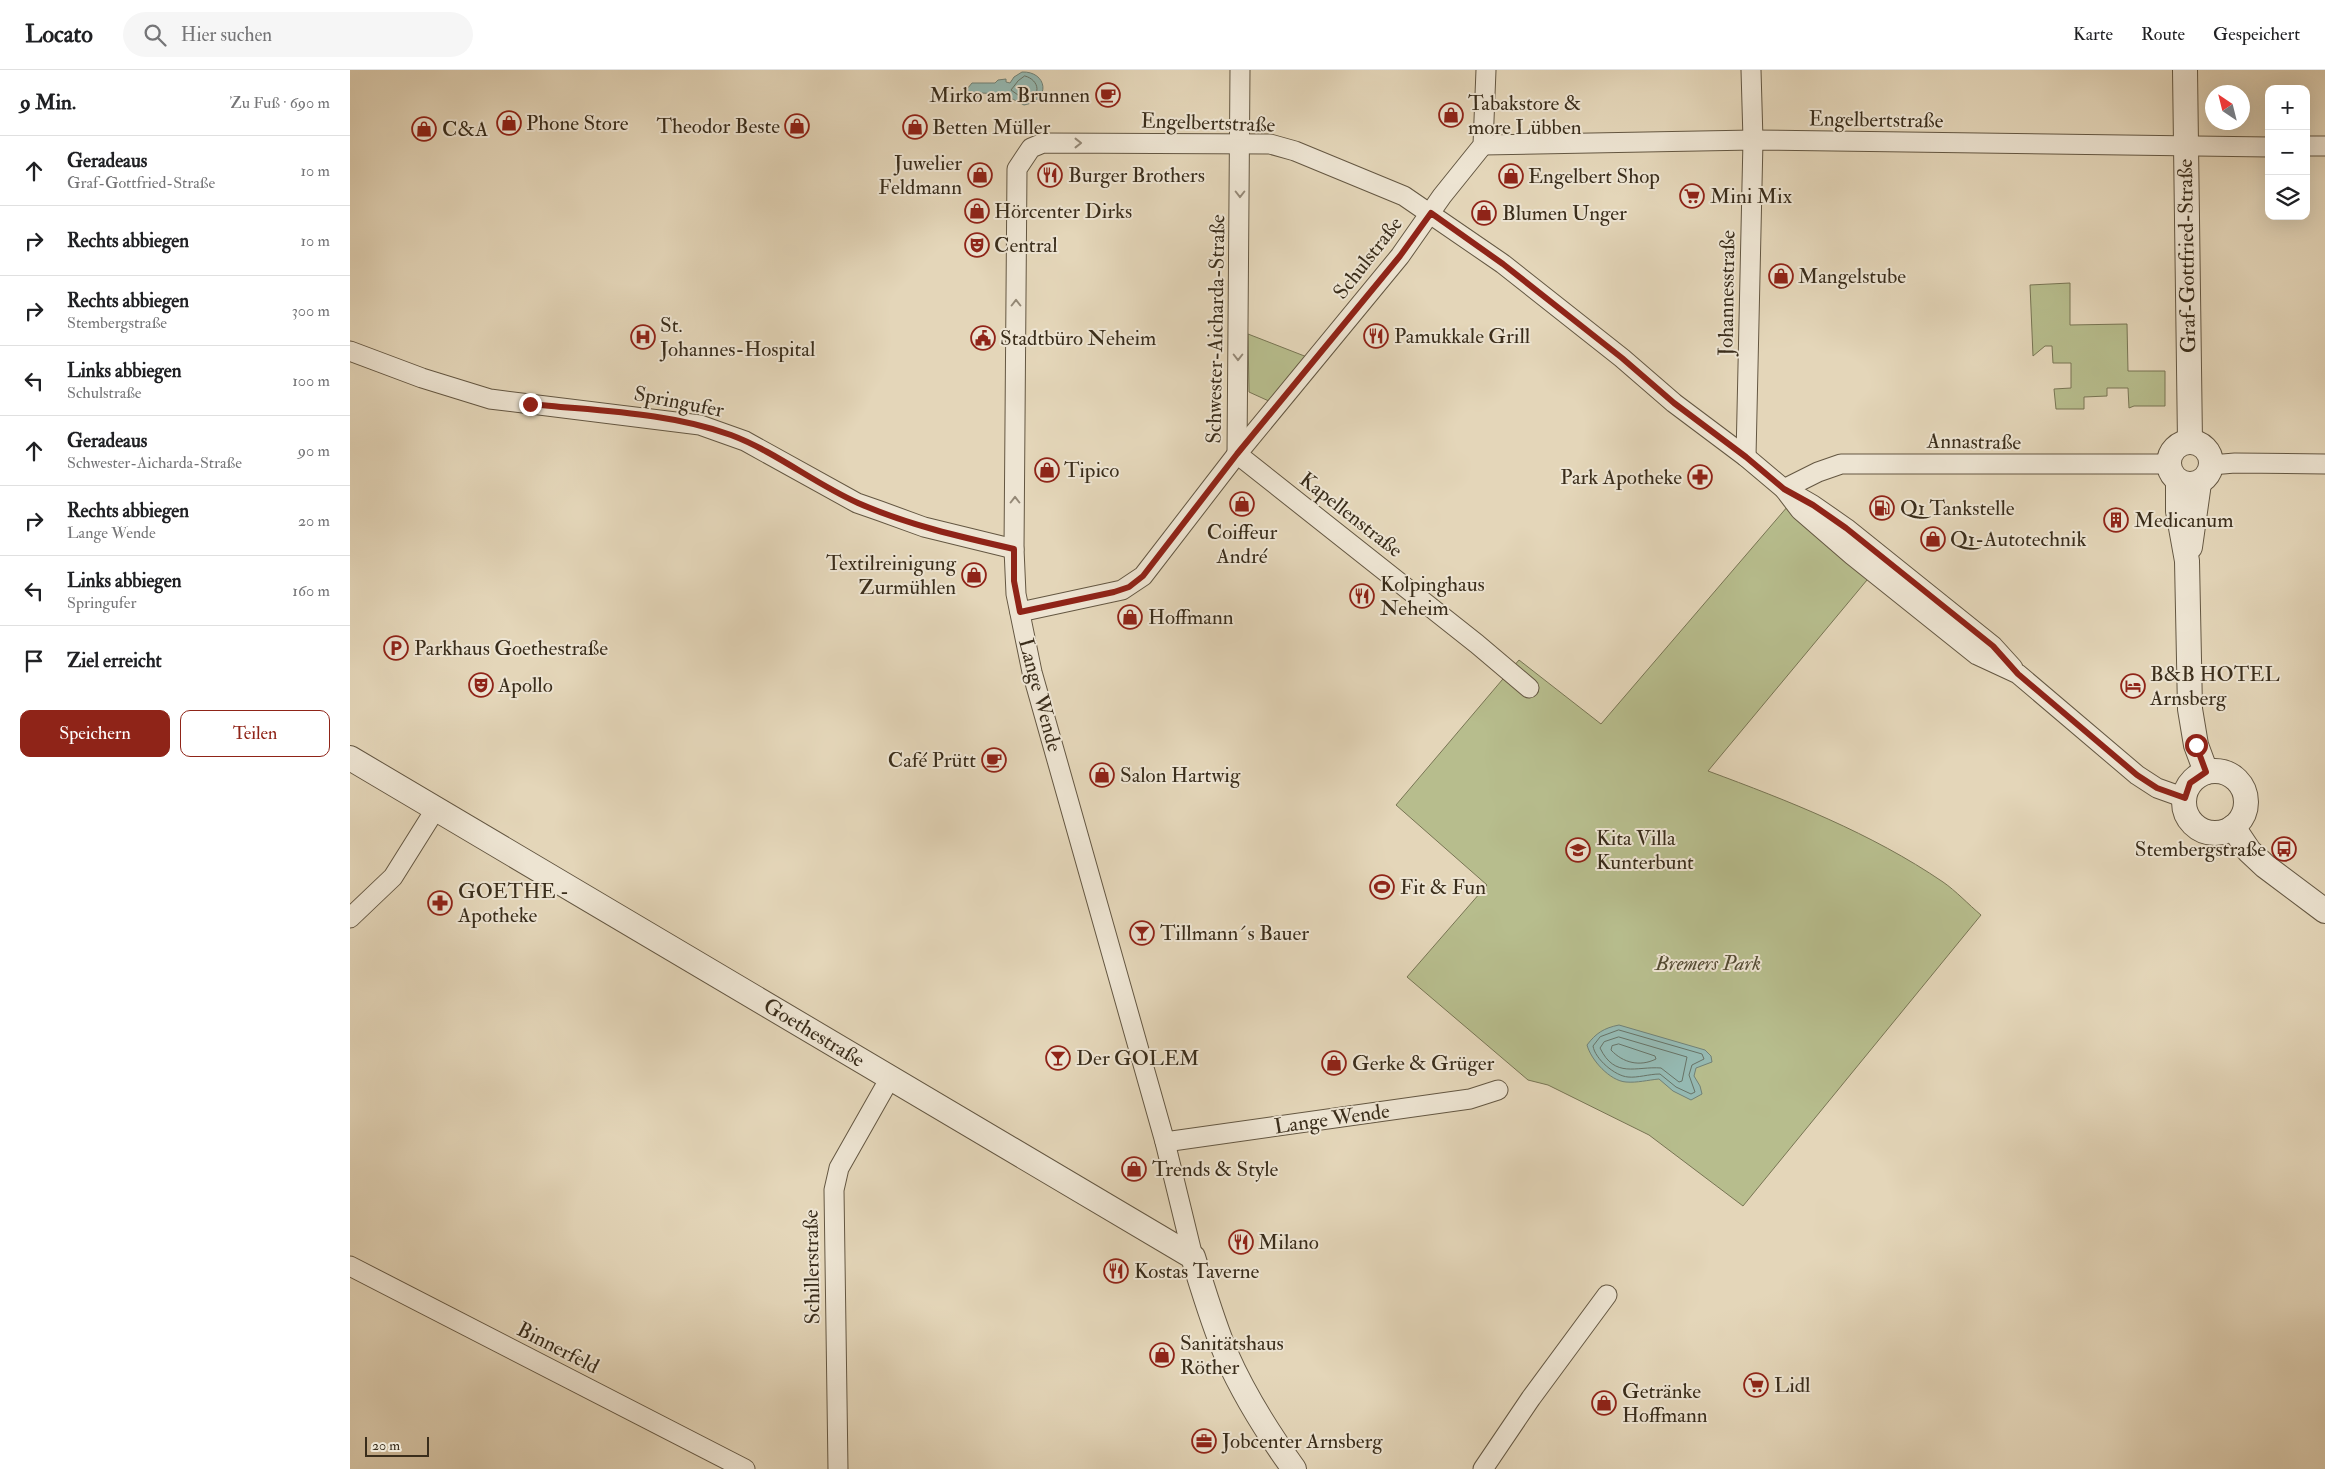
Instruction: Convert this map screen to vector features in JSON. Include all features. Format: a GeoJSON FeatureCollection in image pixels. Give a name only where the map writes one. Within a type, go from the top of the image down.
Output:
{"type":"FeatureCollection","features":[{"type":"Feature","properties":{"kind":"street","name":"Schwester-Aicharda-Straße"},"geometry":{"type":"LineString","coordinates":[[1020,612],[1122,590],[1139,580],[1237,454],[1240,70]]}},
{"type":"Feature","properties":{"kind":"street"},"geometry":{"type":"LineString","coordinates":[[1483,145],[1486,70]]}},
{"type":"Feature","properties":{"kind":"street","name":"Johannesstraße"},"geometry":{"type":"LineString","coordinates":[[1746,457],[1753,140],[1751,70]]}},
{"type":"Feature","properties":{"kind":"street","name":"Graf-Gottfried-Straße"},"geometry":{"type":"LineString","coordinates":[[2185,70],[2190,442]]}},
{"type":"Feature","properties":{"kind":"street","name":"Engelbertstraße"},"geometry":{"type":"LineString","coordinates":[[1483,145],[1753,140],[2185,147],[2265,146]]}},
{"type":"Feature","properties":{"kind":"street","name":"Engelbertstraße"},"geometry":{"type":"LineString","coordinates":[[1031,148],[1042,143],[1239,146],[1270,144],[1295,151],[1404,196],[1431,213]]}},
{"type":"Feature","properties":{"kind":"street","name":"Schulstraße"},"geometry":{"type":"LineString","coordinates":[[1237,454],[1372,292],[1483,145]]}},
{"type":"Feature","properties":{"kind":"street"},"geometry":{"type":"LineString","coordinates":[[2310,146],[2325,146]]}},
{"type":"Feature","properties":{"kind":"street","name":"Lange Wende"},"geometry":{"type":"LineString","coordinates":[[1031,148],[1017,169],[1014,581],[1020,612],[1034,681],[1165,1142],[1193,1257],[1219,1336],[1234,1370],[1264,1424],[1294,1469]]}},
{"type":"Feature","properties":{"kind":"street"},"geometry":{"type":"LineString","coordinates":[[1431,213],[1503,264],[1622,358],[1674,403],[1746,457],[1784,489],[1800,510],[1846,550],[1977,655],[2018,674],[2137,775],[2157,788],[2185,798]]}},
{"type":"Feature","properties":{"kind":"street","name":"Springufer"},"geometry":{"type":"LineString","coordinates":[[350,350],[422,378],[490,399],[700,425],[745,441],[857,503],[924,527],[1014,549]]}},
{"type":"Feature","properties":{"kind":"street"},"geometry":{"type":"LineString","coordinates":[[2189,473],[2169,457],[2177,446],[2190,442],[2199,444],[2206,449],[2210,456],[2189,473],[2178,511],[2187,561],[2190,709],[2196,745],[2206,772]]}},
{"type":"Feature","properties":{"kind":"street","name":"Kapellenstraße"},"geometry":{"type":"LineString","coordinates":[[1237,454],[1477,644],[1529,688]]}},
{"type":"Feature","properties":{"kind":"street","name":"Annastraße"},"geometry":{"type":"LineString","coordinates":[[1784,489],[1818,472],[1841,464],[2189,473],[2235,462],[2325,464]]}},
{"type":"Feature","properties":{"kind":"street","name":"Goethestraße"},"geometry":{"type":"LineString","coordinates":[[350,758],[1193,1257]]}},
{"type":"Feature","properties":{"kind":"street"},"geometry":{"type":"LineString","coordinates":[[2218,771],[2231,775],[2243,788],[2246,802],[2242,818],[2233,827],[2219,833],[2203,830],[2190,820],[2186,811],[2185,798],[2190,783],[2206,772],[2218,771]]}},
{"type":"Feature","properties":{"kind":"street"},"geometry":{"type":"LineString","coordinates":[[350,918],[393,877],[435,810]]}},
{"type":"Feature","properties":{"kind":"street"},"geometry":{"type":"LineString","coordinates":[[2233,827],[2250,851],[2265,866],[2325,911]]}},
{"type":"Feature","properties":{"kind":"street","name":"Schillerstraße"},"geometry":{"type":"LineString","coordinates":[[838,1469],[834,1190],[838,1168],[890,1078]]}},
{"type":"Feature","properties":{"kind":"street","name":"Lange Wende"},"geometry":{"type":"LineString","coordinates":[[1165,1142],[1470,1099],[1498,1090]]}},
{"type":"Feature","properties":{"kind":"street","name":"Binnerfeld"},"geometry":{"type":"LineString","coordinates":[[350,1266],[745,1469]]}},
{"type":"Feature","properties":{"kind":"street"},"geometry":{"type":"LineString","coordinates":[[1483,1469],[1531,1398],[1607,1295]]}},
{"type":"Feature","properties":{"kind":"green space"},"geometry":{"type":"Polygon","coordinates":[[[2070,283],[2070,325],[2127,324],[2128,371],[2165,371],[2165,406],[2134,406],[2129,408],[2128,388],[2107,388],[2107,396],[2084,397],[2084,409],[2056,409],[2054,389],[2071,388],[2071,363],[2053,363],[2052,346],[2045,346],[2033,356],[2030,285],[2070,283]]]}},
{"type":"Feature","properties":{"kind":"green space"},"geometry":{"type":"Polygon","coordinates":[[[1248,334],[1307,357],[1271,402],[1249,392],[1248,334]]]}},
{"type":"Feature","properties":{"kind":"green space","name":"Bremers Park"},"geometry":{"type":"Polygon","coordinates":[[[1788,506],[1872,574],[1708,771],[1799,806],[1887,848],[1943,882],[1981,915],[1743,1206],[1649,1135],[1548,1085],[1528,1080],[1407,977],[1487,885],[1396,805],[1519,660],[1601,724],[1788,506]]]}},
{"type":"Feature","properties":{"kind":"water"},"geometry":{"type":"Polygon","coordinates":[[[1022,72],[1037,76],[1043,86],[1039,98],[1024,105],[999,95],[982,93],[978,97],[972,96],[967,89],[972,83],[995,83],[998,80],[1006,79],[1006,82],[1010,83],[1014,77],[1022,72]]]}},
{"type":"Feature","properties":{"kind":"water"},"geometry":{"type":"Polygon","coordinates":[[[1619,1025],[1705,1050],[1711,1056],[1712,1062],[1696,1068],[1694,1076],[1702,1094],[1691,1100],[1673,1091],[1659,1079],[1626,1082],[1620,1081],[1608,1074],[1597,1063],[1587,1045],[1601,1032],[1619,1025]]]}},
{"type":"Feature","properties":{"kind":"place","name":"Mirko am Brunnen"},"geometry":{"type":"Point","coordinates":[1108,95]}},
{"type":"Feature","properties":{"kind":"place","name":"Tabakstore & more Lübben"},"geometry":{"type":"Point","coordinates":[1451,115]}},
{"type":"Feature","properties":{"kind":"place","name":"Phone Store"},"geometry":{"type":"Point","coordinates":[509,123]}},
{"type":"Feature","properties":{"kind":"place","name":"Theodor Beste"},"geometry":{"type":"Point","coordinates":[797,126]}},
{"type":"Feature","properties":{"kind":"place","name":"Betten Müller"},"geometry":{"type":"Point","coordinates":[915,127]}},
{"type":"Feature","properties":{"kind":"place","name":"C&A"},"geometry":{"type":"Point","coordinates":[424,129]}},
{"type":"Feature","properties":{"kind":"place","name":"Juwelier Feldmann"},"geometry":{"type":"Point","coordinates":[980,175]}},
{"type":"Feature","properties":{"kind":"place","name":"Burger Brothers"},"geometry":{"type":"Point","coordinates":[1050,175]}},
{"type":"Feature","properties":{"kind":"place","name":"Engelbert Shop"},"geometry":{"type":"Point","coordinates":[1511,176]}},
{"type":"Feature","properties":{"kind":"place","name":"Mini Mix"},"geometry":{"type":"Point","coordinates":[1692,196]}},
{"type":"Feature","properties":{"kind":"place","name":"Hörcenter Dirks"},"geometry":{"type":"Point","coordinates":[977,211]}},
{"type":"Feature","properties":{"kind":"place","name":"Blumen Unger"},"geometry":{"type":"Point","coordinates":[1484,213]}},
{"type":"Feature","properties":{"kind":"place","name":"Central"},"geometry":{"type":"Point","coordinates":[977,245]}},
{"type":"Feature","properties":{"kind":"place","name":"Mangelstube"},"geometry":{"type":"Point","coordinates":[1781,276]}},
{"type":"Feature","properties":{"kind":"place","name":"Pamukkale Grill"},"geometry":{"type":"Point","coordinates":[1376,336]}},
{"type":"Feature","properties":{"kind":"place","name":"St. Johannes-Hospital"},"geometry":{"type":"Point","coordinates":[643,337]}},
{"type":"Feature","properties":{"kind":"place","name":"Stadtbüro Neheim"},"geometry":{"type":"Point","coordinates":[983,338]}},
{"type":"Feature","properties":{"kind":"place","name":"Tipico"},"geometry":{"type":"Point","coordinates":[1047,470]}},
{"type":"Feature","properties":{"kind":"place","name":"Park Apotheke"},"geometry":{"type":"Point","coordinates":[1700,477]}},
{"type":"Feature","properties":{"kind":"place","name":"Coiffeur André"},"geometry":{"type":"Point","coordinates":[1242,504]}},
{"type":"Feature","properties":{"kind":"place","name":"Q1 Tankstelle"},"geometry":{"type":"Point","coordinates":[1882,508]}},
{"type":"Feature","properties":{"kind":"place","name":"Medicanum"},"geometry":{"type":"Point","coordinates":[2116,520]}},
{"type":"Feature","properties":{"kind":"place","name":"Q1-Autotechnik"},"geometry":{"type":"Point","coordinates":[1933,539]}},
{"type":"Feature","properties":{"kind":"place","name":"Textilreinigung Zurmühlen"},"geometry":{"type":"Point","coordinates":[974,575]}},
{"type":"Feature","properties":{"kind":"place","name":"Kolpinghaus Neheim"},"geometry":{"type":"Point","coordinates":[1362,596]}},
{"type":"Feature","properties":{"kind":"place","name":"Hoffmann"},"geometry":{"type":"Point","coordinates":[1130,617]}},
{"type":"Feature","properties":{"kind":"place","name":"Parkhaus Goethestraße"},"geometry":{"type":"Point","coordinates":[396,648]}},
{"type":"Feature","properties":{"kind":"place","name":"Apollo"},"geometry":{"type":"Point","coordinates":[481,685]}},
{"type":"Feature","properties":{"kind":"place","name":"B&B HOTEL Arnsberg"},"geometry":{"type":"Point","coordinates":[2133,686]}},
{"type":"Feature","properties":{"kind":"place","name":"Café Prütt"},"geometry":{"type":"Point","coordinates":[994,760]}},
{"type":"Feature","properties":{"kind":"place","name":"Salon Hartwig"},"geometry":{"type":"Point","coordinates":[1102,775]}},
{"type":"Feature","properties":{"kind":"place","name":"Stembergstraße"},"geometry":{"type":"Point","coordinates":[2284,849]}},
{"type":"Feature","properties":{"kind":"place","name":"Kita Villa Kunterbunt"},"geometry":{"type":"Point","coordinates":[1578,850]}},
{"type":"Feature","properties":{"kind":"place","name":"Fit & Fun"},"geometry":{"type":"Point","coordinates":[1382,887]}},
{"type":"Feature","properties":{"kind":"place","name":"GOETHE - Apotheke"},"geometry":{"type":"Point","coordinates":[440,903]}},
{"type":"Feature","properties":{"kind":"place","name":"Tillmann´s Bauer"},"geometry":{"type":"Point","coordinates":[1142,933]}},
{"type":"Feature","properties":{"kind":"place","name":"Der GOLEM"},"geometry":{"type":"Point","coordinates":[1058,1058]}},
{"type":"Feature","properties":{"kind":"place","name":"Gerke & Grüger"},"geometry":{"type":"Point","coordinates":[1334,1063]}},
{"type":"Feature","properties":{"kind":"place","name":"Trends & Style"},"geometry":{"type":"Point","coordinates":[1134,1169]}},
{"type":"Feature","properties":{"kind":"place","name":"Milano"},"geometry":{"type":"Point","coordinates":[1241,1242]}},
{"type":"Feature","properties":{"kind":"place","name":"Kostas Taverne"},"geometry":{"type":"Point","coordinates":[1116,1271]}},
{"type":"Feature","properties":{"kind":"place","name":"Sanitätshaus Röther"},"geometry":{"type":"Point","coordinates":[1162,1355]}},
{"type":"Feature","properties":{"kind":"place","name":"Lidl"},"geometry":{"type":"Point","coordinates":[1756,1385]}},
{"type":"Feature","properties":{"kind":"place","name":"Getränke Hoffmann"},"geometry":{"type":"Point","coordinates":[1604,1403]}},
{"type":"Feature","properties":{"kind":"place","name":"Jobcenter Arnsberg"},"geometry":{"type":"Point","coordinates":[1204,1441]}},
{"type":"Feature","properties":{"kind":"route"},"geometry":{"type":"LineString","coordinates":[[530,404],[700,425],[745,441],[857,503],[924,527],[1014,549],[1014,581],[1020,612],[1122,590],[1139,580],[1237,454],[1354,314],[1431,213],[1466,240],[1503,264],[1622,358],[1674,403],[1720,435],[1784,489],[1813,505],[1846,528],[1993,646],[2018,674],[2137,775],[2157,788],[2185,798],[2186,790],[2190,783],[2206,772],[2196,745]]}}]}
